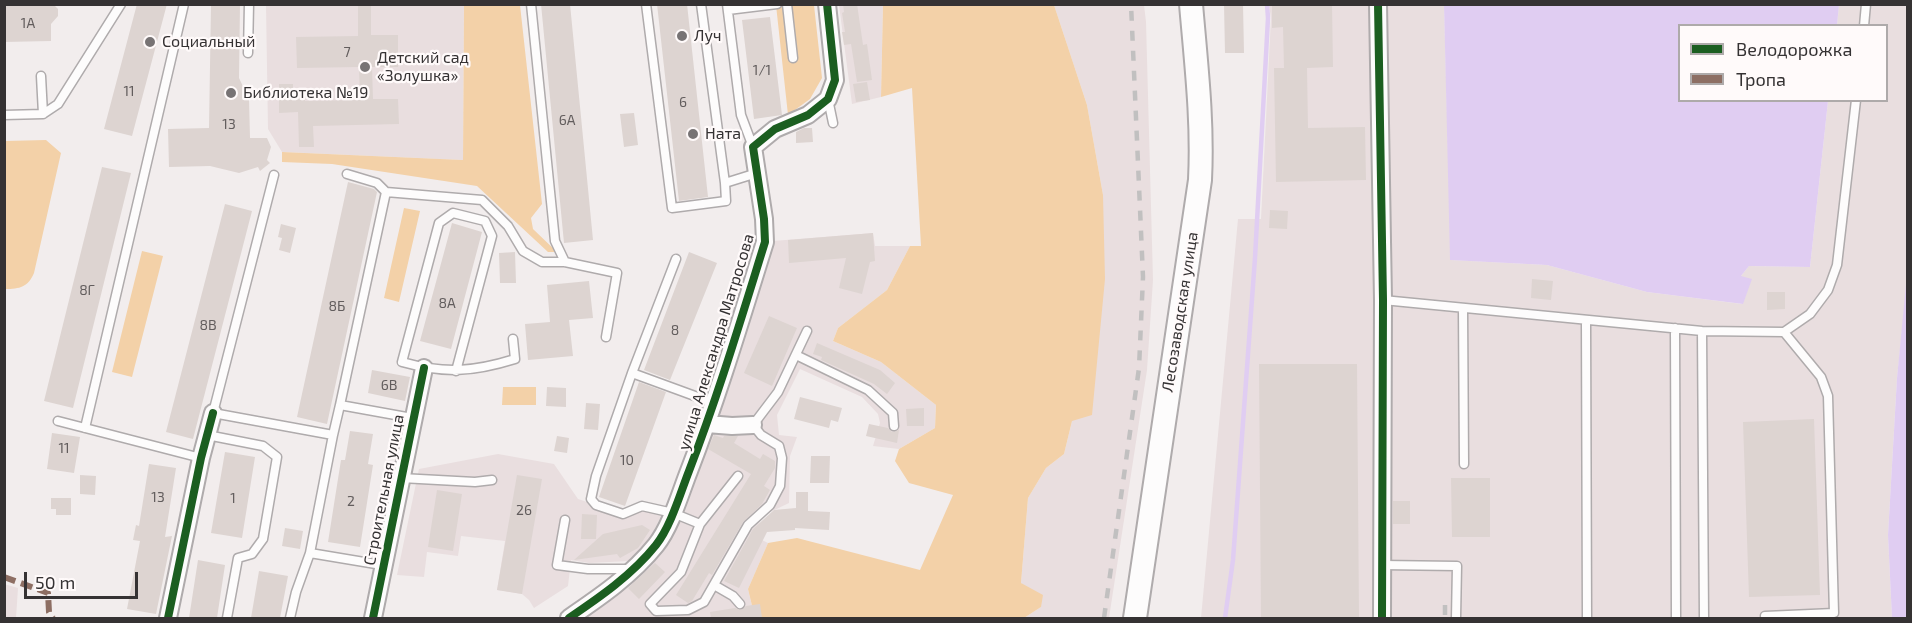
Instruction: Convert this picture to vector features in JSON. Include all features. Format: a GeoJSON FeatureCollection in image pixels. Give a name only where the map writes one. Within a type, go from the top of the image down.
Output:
{"type":"FeatureCollection","features":[{"type":"Feature","properties":{"kind":"main road","name":"Лесозаводская улица"},"geometry":{"type":"LineString","coordinates":[[1134,618],[1200,180],[1202,150],[1200,103],[1191,4]]}},
{"type":"Feature","properties":{"kind":"street"},"geometry":{"type":"LineString","coordinates":[[753,147],[775,129],[808,115],[828,99],[835,80],[827,4]]}},
{"type":"Feature","properties":{"kind":"street"},"geometry":{"type":"LineString","coordinates":[[1378,4],[1383,300],[1382,618]]}},
{"type":"Feature","properties":{"kind":"street","name":"улица Александра Матросова"},"geometry":{"type":"LineString","coordinates":[[569,618],[602,596],[634,569],[657,543],[673,513],[715,404],[765,242],[764,219],[753,147]]}},
{"type":"Feature","properties":{"kind":"street","name":"Строительная улица"},"geometry":{"type":"LineString","coordinates":[[373,618],[424,368]]}},
{"type":"Feature","properties":{"kind":"street"},"geometry":{"type":"LineString","coordinates":[[168,618],[201,458],[213,413]]}},
{"type":"Feature","properties":{"kind":"street"},"geometry":{"type":"LineString","coordinates":[[707,424],[753,425]]}},
{"type":"Feature","properties":{"kind":"lane"},"geometry":{"type":"LineString","coordinates":[[4,115],[43,114],[58,104],[121,4]]}},
{"type":"Feature","properties":{"kind":"lane"},"geometry":{"type":"LineString","coordinates":[[85,428],[184,4]]}},
{"type":"Feature","properties":{"kind":"lane"},"geometry":{"type":"LineString","coordinates":[[249,4],[249,54]]}},
{"type":"Feature","properties":{"kind":"lane"},"geometry":{"type":"LineString","coordinates":[[531,4],[555,241],[566,262]]}},
{"type":"Feature","properties":{"kind":"lane"},"geometry":{"type":"LineString","coordinates":[[646,4],[672,208],[726,201],[701,4]]}},
{"type":"Feature","properties":{"kind":"lane"},"geometry":{"type":"LineString","coordinates":[[753,147],[741,115],[727,7],[777,4]]}},
{"type":"Feature","properties":{"kind":"lane"},"geometry":{"type":"LineString","coordinates":[[787,4],[793,58]]}},
{"type":"Feature","properties":{"kind":"lane"},"geometry":{"type":"LineString","coordinates":[[1864,24],[1866,4]]}},
{"type":"Feature","properties":{"kind":"lane"},"geometry":{"type":"LineString","coordinates":[[41,76],[43,114]]}},
{"type":"Feature","properties":{"kind":"lane"},"geometry":{"type":"LineString","coordinates":[[828,99],[833,123]]}},
{"type":"Feature","properties":{"kind":"lane"},"geometry":{"type":"LineString","coordinates":[[1383,300],[1702,331],[1784,332],[1810,314],[1828,290],[1838,265],[1856,102]]}},
{"type":"Feature","properties":{"kind":"lane"},"geometry":{"type":"LineString","coordinates":[[724,183],[757,173]]}},
{"type":"Feature","properties":{"kind":"lane"},"geometry":{"type":"LineString","coordinates":[[347,174],[377,183],[386,192],[482,200],[508,226],[524,251],[542,262],[566,262],[617,273],[606,337]]}},
{"type":"Feature","properties":{"kind":"lane"},"geometry":{"type":"LineString","coordinates":[[274,175],[213,413],[333,435]]}},
{"type":"Feature","properties":{"kind":"lane"},"geometry":{"type":"LineString","coordinates":[[290,618],[296,592],[310,553],[333,435],[386,192]]}},
{"type":"Feature","properties":{"kind":"lane"},"geometry":{"type":"LineString","coordinates":[[456,371],[492,236],[485,221],[453,213],[439,223],[402,362],[424,368],[456,371],[489,367],[515,359],[513,339]]}},
{"type":"Feature","properties":{"kind":"lane"},"geometry":{"type":"LineString","coordinates":[[676,259],[632,373],[596,476],[591,499],[596,505],[623,514],[642,506],[673,513],[700,524]]}},
{"type":"Feature","properties":{"kind":"lane"},"geometry":{"type":"LineString","coordinates":[[1463,308],[1464,464]]}},
{"type":"Feature","properties":{"kind":"lane"},"geometry":{"type":"LineString","coordinates":[[1586,320],[1587,618]]}},
{"type":"Feature","properties":{"kind":"lane"},"geometry":{"type":"LineString","coordinates":[[1675,328],[1676,618]]}},
{"type":"Feature","properties":{"kind":"lane"},"geometry":{"type":"LineString","coordinates":[[738,476],[700,524],[681,572],[650,604],[656,611],[688,610],[704,602],[748,525],[770,505],[780,486],[782,458],[779,446],[761,435],[753,425],[778,392],[807,331]]}},
{"type":"Feature","properties":{"kind":"lane"},"geometry":{"type":"LineString","coordinates":[[1702,331],[1704,618]]}},
{"type":"Feature","properties":{"kind":"lane"},"geometry":{"type":"LineString","coordinates":[[1766,616],[1833,616],[1828,396],[1821,377],[1784,332]]}},
{"type":"Feature","properties":{"kind":"lane"},"geometry":{"type":"LineString","coordinates":[[796,355],[868,390],[893,413],[894,426]]}},
{"type":"Feature","properties":{"kind":"lane"},"geometry":{"type":"LineString","coordinates":[[632,373],[715,404]]}},
{"type":"Feature","properties":{"kind":"lane"},"geometry":{"type":"LineString","coordinates":[[340,405],[412,418]]}},
{"type":"Feature","properties":{"kind":"lane"},"geometry":{"type":"LineString","coordinates":[[58,421],[201,458]]}},
{"type":"Feature","properties":{"kind":"lane"},"geometry":{"type":"LineString","coordinates":[[207,435],[263,446],[277,457],[263,539],[252,554],[238,558],[227,618]]}},
{"type":"Feature","properties":{"kind":"lane"},"geometry":{"type":"LineString","coordinates":[[400,478],[475,482],[492,480]]}},
{"type":"Feature","properties":{"kind":"lane"},"geometry":{"type":"LineString","coordinates":[[565,520],[558,565],[588,569],[634,569]]}},
{"type":"Feature","properties":{"kind":"lane"},"geometry":{"type":"LineString","coordinates":[[310,553],[382,566]]}},
{"type":"Feature","properties":{"kind":"lane"},"geometry":{"type":"LineString","coordinates":[[1382,565],[1457,566],[1456,618]]}},
{"type":"Feature","properties":{"kind":"lane"},"geometry":{"type":"LineString","coordinates":[[714,585],[733,596],[740,604]]}},
{"type":"Feature","properties":{"kind":"shaded area","name":"Детский сад «Золушка»"},"geometry":{"type":"Polygon","coordinates":[[[266,5],[464,5],[463,160],[282,152],[268,129],[266,5]]]}},
{"type":"Feature","properties":{"kind":"shaded area"},"geometry":{"type":"Polygon","coordinates":[[[464,5],[520,5],[542,204],[531,218],[533,229],[557,252],[548,252],[477,186],[332,164],[282,162],[282,152],[463,160],[464,5]]]}},
{"type":"Feature","properties":{"kind":"shaded area"},"geometry":{"type":"Polygon","coordinates":[[[776,5],[814,5],[822,78],[810,99],[788,115],[776,5]]]}},
{"type":"Feature","properties":{"kind":"shaded area"},"geometry":{"type":"Polygon","coordinates":[[[839,5],[883,5],[881,97],[852,104],[839,5]]]}},
{"type":"Feature","properties":{"kind":"shaded area"},"geometry":{"type":"Polygon","coordinates":[[[883,5],[1054,5],[1087,105],[1103,195],[1105,279],[1092,415],[1072,421],[1064,454],[1046,468],[1028,498],[1021,583],[1043,595],[1041,607],[1024,618],[755,618],[748,589],[768,543],[797,538],[920,570],[953,495],[909,483],[895,461],[899,449],[935,428],[936,405],[881,362],[833,341],[838,328],[887,290],[910,246],[921,246],[912,88],[881,97],[883,5]]]}},
{"type":"Feature","properties":{"kind":"shaded area"},"geometry":{"type":"Polygon","coordinates":[[[1054,5],[1144,5],[1146,22],[1153,280],[1147,370],[1109,618],[1024,618],[1041,607],[1021,583],[1028,498],[1046,468],[1064,454],[1072,421],[1103,195],[1087,105],[1054,5]]]}},
{"type":"Feature","properties":{"kind":"shaded area"},"geometry":{"type":"Polygon","coordinates":[[[1269,5],[1444,5],[1451,260],[1547,265],[1647,292],[1742,304],[1741,276],[1749,266],[1810,267],[1828,102],[1888,102],[1888,24],[1837,24],[1839,5],[1907,5],[1908,274],[1897,378],[1888,535],[1892,618],[1201,618],[1238,219],[1261,219],[1271,18],[1269,5]]]}},
{"type":"Feature","properties":{"kind":"shaded area"},"geometry":{"type":"Polygon","coordinates":[[[1444,5],[1839,5],[1837,24],[1678,24],[1678,102],[1828,102],[1810,267],[1749,266],[1741,276],[1752,279],[1743,304],[1647,292],[1547,265],[1450,260],[1444,5]]]}},
{"type":"Feature","properties":{"kind":"shaded area"},"geometry":{"type":"Polygon","coordinates":[[[46,140],[61,153],[34,273],[23,286],[5,289],[5,141],[46,140]]]}},
{"type":"Feature","properties":{"kind":"shaded area"},"geometry":{"type":"Polygon","coordinates":[[[404,208],[420,211],[399,302],[384,298],[404,208]]]}},
{"type":"Feature","properties":{"kind":"shaded area"},"geometry":{"type":"Polygon","coordinates":[[[873,233],[875,246],[910,246],[887,290],[838,328],[833,341],[881,362],[936,405],[935,428],[899,449],[873,446],[880,423],[878,414],[862,397],[800,369],[777,415],[779,435],[797,437],[790,456],[789,503],[764,515],[752,535],[768,543],[748,589],[755,618],[582,618],[605,605],[665,544],[712,429],[773,241],[873,233]]]}},
{"type":"Feature","properties":{"kind":"shaded area"},"geometry":{"type":"Polygon","coordinates":[[[142,251],[163,256],[132,377],[112,372],[142,251]]]}},
{"type":"Feature","properties":{"kind":"shaded area"},"geometry":{"type":"Polygon","coordinates":[[[1907,274],[1908,618],[1892,618],[1888,535],[1897,378],[1907,274]]]}},
{"type":"Feature","properties":{"kind":"shaded area"},"geometry":{"type":"Polygon","coordinates":[[[503,387],[536,387],[536,405],[502,405],[503,387]]]}},
{"type":"Feature","properties":{"kind":"shaded area"},"geometry":{"type":"Polygon","coordinates":[[[498,454],[554,464],[578,499],[624,514],[639,507],[662,514],[649,541],[629,561],[589,563],[571,560],[568,586],[534,608],[522,594],[497,590],[505,541],[461,536],[458,556],[427,552],[424,577],[397,575],[419,469],[498,454]]]}},
{"type":"Feature","properties":{"kind":"shaded area"},"geometry":{"type":"Polygon","coordinates":[[[4,584],[18,588],[16,618],[5,618],[4,584]]]}},
{"type":"Feature","properties":{"kind":"building"},"geometry":{"type":"Polygon","coordinates":[[[4,4],[54,5],[58,9],[58,16],[51,24],[51,41],[4,42],[4,4]]]}},
{"type":"Feature","properties":{"kind":"building"},"geometry":{"type":"Polygon","coordinates":[[[137,4],[167,4],[132,136],[104,129],[137,4]]]}},
{"type":"Feature","properties":{"kind":"building"},"geometry":{"type":"Polygon","coordinates":[[[211,4],[240,4],[239,78],[249,99],[250,138],[267,138],[271,147],[267,160],[270,163],[260,171],[258,167],[239,173],[210,166],[169,167],[168,129],[209,128],[211,4]]]}},
{"type":"Feature","properties":{"kind":"building"},"geometry":{"type":"Polygon","coordinates":[[[358,4],[371,4],[371,35],[398,35],[398,67],[372,67],[373,99],[398,99],[399,124],[313,126],[314,147],[299,147],[298,112],[279,113],[279,84],[293,84],[293,98],[305,97],[305,101],[360,100],[359,67],[297,68],[296,37],[358,36],[358,4]]]}},
{"type":"Feature","properties":{"kind":"building"},"geometry":{"type":"Polygon","coordinates":[[[541,4],[570,4],[593,240],[564,243],[541,4]]]}},
{"type":"Feature","properties":{"kind":"building"},"geometry":{"type":"Polygon","coordinates":[[[657,4],[687,4],[708,197],[679,201],[657,4]]]}},
{"type":"Feature","properties":{"kind":"building"},"geometry":{"type":"Polygon","coordinates":[[[843,4],[857,4],[863,45],[867,44],[872,80],[857,82],[851,44],[844,45],[843,4]]]}},
{"type":"Feature","properties":{"kind":"building"},"geometry":{"type":"Polygon","coordinates":[[[1224,4],[1243,4],[1244,53],[1225,53],[1224,4]]]}},
{"type":"Feature","properties":{"kind":"building"},"geometry":{"type":"Polygon","coordinates":[[[1272,4],[1332,4],[1333,67],[1307,68],[1308,128],[1365,127],[1366,180],[1276,182],[1274,68],[1284,68],[1283,27],[1272,28],[1272,4]]]}},
{"type":"Feature","properties":{"kind":"building"},"geometry":{"type":"Polygon","coordinates":[[[770,17],[782,115],[754,119],[742,20],[770,17]]]}},
{"type":"Feature","properties":{"kind":"building"},"geometry":{"type":"Polygon","coordinates":[[[867,82],[870,100],[856,102],[853,84],[867,82]]]}},
{"type":"Feature","properties":{"kind":"building"},"geometry":{"type":"Polygon","coordinates":[[[634,113],[638,145],[624,147],[620,114],[634,113]]]}},
{"type":"Feature","properties":{"kind":"building"},"geometry":{"type":"Polygon","coordinates":[[[804,128],[812,128],[813,142],[796,143],[796,132],[804,128]]]}},
{"type":"Feature","properties":{"kind":"building"},"geometry":{"type":"Polygon","coordinates":[[[102,167],[131,173],[73,408],[44,401],[102,167]]]}},
{"type":"Feature","properties":{"kind":"building"},"geometry":{"type":"Polygon","coordinates":[[[348,182],[374,189],[377,192],[327,424],[297,417],[348,182]]]}},
{"type":"Feature","properties":{"kind":"building"},"geometry":{"type":"Polygon","coordinates":[[[225,204],[252,211],[193,439],[166,432],[225,204]]]}},
{"type":"Feature","properties":{"kind":"building"},"geometry":{"type":"Polygon","coordinates":[[[1270,210],[1288,211],[1287,229],[1269,228],[1270,210]]]}},
{"type":"Feature","properties":{"kind":"building"},"geometry":{"type":"Polygon","coordinates":[[[452,223],[482,232],[451,349],[420,341],[452,223]]]}},
{"type":"Feature","properties":{"kind":"building"},"geometry":{"type":"Polygon","coordinates":[[[281,224],[296,228],[290,253],[279,250],[282,238],[278,237],[281,224]]]}},
{"type":"Feature","properties":{"kind":"building"},"geometry":{"type":"Polygon","coordinates":[[[873,233],[875,261],[870,262],[862,294],[839,288],[846,258],[789,263],[788,240],[873,233]]]}},
{"type":"Feature","properties":{"kind":"building"},"geometry":{"type":"Polygon","coordinates":[[[515,252],[516,283],[500,283],[499,253],[515,252]]]}},
{"type":"Feature","properties":{"kind":"building"},"geometry":{"type":"Polygon","coordinates":[[[689,252],[717,263],[670,380],[644,370],[689,252]]]}},
{"type":"Feature","properties":{"kind":"building"},"geometry":{"type":"Polygon","coordinates":[[[1532,279],[1553,281],[1551,300],[1531,298],[1532,279]]]}},
{"type":"Feature","properties":{"kind":"building"},"geometry":{"type":"Polygon","coordinates":[[[589,281],[593,318],[569,320],[573,356],[528,360],[525,324],[550,322],[547,285],[589,281]]]}},
{"type":"Feature","properties":{"kind":"building"},"geometry":{"type":"Polygon","coordinates":[[[1767,292],[1785,292],[1785,309],[1767,310],[1767,292]]]}},
{"type":"Feature","properties":{"kind":"building"},"geometry":{"type":"Polygon","coordinates":[[[769,316],[797,328],[772,386],[744,373],[769,316]]]}},
{"type":"Feature","properties":{"kind":"building"},"geometry":{"type":"Polygon","coordinates":[[[817,343],[880,370],[895,383],[887,394],[874,384],[821,360],[822,357],[813,354],[817,343]]]}},
{"type":"Feature","properties":{"kind":"building"},"geometry":{"type":"Polygon","coordinates":[[[1259,364],[1357,364],[1359,618],[1261,618],[1259,364]]]}},
{"type":"Feature","properties":{"kind":"building"},"geometry":{"type":"Polygon","coordinates":[[[372,370],[410,377],[405,401],[368,393],[372,370]]]}},
{"type":"Feature","properties":{"kind":"building"},"geometry":{"type":"Polygon","coordinates":[[[639,382],[666,392],[625,506],[599,497],[639,382]]]}},
{"type":"Feature","properties":{"kind":"building"},"geometry":{"type":"Polygon","coordinates":[[[547,387],[566,388],[566,407],[546,406],[547,387]]]}},
{"type":"Feature","properties":{"kind":"building"},"geometry":{"type":"Polygon","coordinates":[[[800,397],[842,408],[838,422],[831,420],[829,428],[794,419],[800,397]]]}},
{"type":"Feature","properties":{"kind":"building"},"geometry":{"type":"Polygon","coordinates":[[[586,403],[600,404],[598,430],[584,429],[586,403]]]}},
{"type":"Feature","properties":{"kind":"building"},"geometry":{"type":"Polygon","coordinates":[[[924,408],[924,426],[907,426],[906,409],[924,408]]]}},
{"type":"Feature","properties":{"kind":"building"},"geometry":{"type":"Polygon","coordinates":[[[1814,419],[1820,595],[1749,597],[1743,422],[1814,419]]]}},
{"type":"Feature","properties":{"kind":"building"},"geometry":{"type":"Polygon","coordinates":[[[869,424],[888,428],[892,432],[899,430],[897,443],[866,436],[869,424]]]}},
{"type":"Feature","properties":{"kind":"building"},"geometry":{"type":"Polygon","coordinates":[[[350,431],[373,434],[368,464],[373,465],[360,547],[328,542],[341,460],[345,460],[350,431]]]}},
{"type":"Feature","properties":{"kind":"building"},"geometry":{"type":"Polygon","coordinates":[[[52,433],[80,437],[74,473],[47,469],[52,433]]]}},
{"type":"Feature","properties":{"kind":"building"},"geometry":{"type":"Polygon","coordinates":[[[714,435],[723,438],[724,436],[738,436],[734,443],[760,459],[763,454],[775,461],[775,468],[764,486],[770,490],[762,504],[743,522],[712,575],[709,573],[692,601],[688,603],[676,595],[751,474],[708,449],[714,435]]]}},
{"type":"Feature","properties":{"kind":"building"},"geometry":{"type":"Polygon","coordinates":[[[557,436],[569,438],[567,453],[554,451],[557,436]]]}},
{"type":"Feature","properties":{"kind":"building"},"geometry":{"type":"Polygon","coordinates":[[[225,452],[255,457],[242,538],[211,533],[225,452]]]}},
{"type":"Feature","properties":{"kind":"building"},"geometry":{"type":"Polygon","coordinates":[[[811,456],[830,456],[829,483],[810,483],[811,456]]]}},
{"type":"Feature","properties":{"kind":"building"},"geometry":{"type":"Polygon","coordinates":[[[149,464],[176,468],[165,537],[172,536],[156,614],[127,609],[140,541],[133,540],[136,525],[139,526],[149,464]]]}},
{"type":"Feature","properties":{"kind":"building"},"geometry":{"type":"Polygon","coordinates":[[[80,475],[96,476],[95,495],[80,494],[80,475]]]}},
{"type":"Feature","properties":{"kind":"building"},"geometry":{"type":"Polygon","coordinates":[[[517,475],[542,479],[522,594],[497,590],[517,475]]]}},
{"type":"Feature","properties":{"kind":"building"},"geometry":{"type":"Polygon","coordinates":[[[1451,478],[1490,478],[1490,537],[1452,537],[1451,478]]]}},
{"type":"Feature","properties":{"kind":"building"},"geometry":{"type":"Polygon","coordinates":[[[437,490],[462,494],[453,551],[428,547],[437,490]]]}},
{"type":"Feature","properties":{"kind":"building"},"geometry":{"type":"Polygon","coordinates":[[[796,492],[808,492],[808,511],[830,512],[829,530],[795,528],[795,530],[767,532],[739,588],[724,581],[753,529],[774,510],[796,508],[796,492]]]}},
{"type":"Feature","properties":{"kind":"building"},"geometry":{"type":"Polygon","coordinates":[[[51,498],[71,498],[71,515],[56,515],[56,509],[51,509],[51,498]]]}},
{"type":"Feature","properties":{"kind":"building"},"geometry":{"type":"Polygon","coordinates":[[[1393,501],[1410,501],[1410,524],[1393,524],[1393,501]]]}},
{"type":"Feature","properties":{"kind":"building"},"geometry":{"type":"Polygon","coordinates":[[[582,514],[597,515],[596,539],[581,539],[582,514]]]}},
{"type":"Feature","properties":{"kind":"building"},"geometry":{"type":"Polygon","coordinates":[[[642,525],[650,530],[638,548],[620,558],[617,554],[574,560],[603,534],[642,525]]]}},
{"type":"Feature","properties":{"kind":"building"},"geometry":{"type":"Polygon","coordinates":[[[285,528],[303,531],[300,549],[282,546],[285,528]]]}},
{"type":"Feature","properties":{"kind":"building"},"geometry":{"type":"Polygon","coordinates":[[[198,560],[225,565],[217,618],[189,618],[198,560]]]}},
{"type":"Feature","properties":{"kind":"building"},"geometry":{"type":"Polygon","coordinates":[[[655,563],[665,572],[639,599],[628,588],[655,563]]]}},
{"type":"Feature","properties":{"kind":"building"},"geometry":{"type":"Polygon","coordinates":[[[259,571],[288,576],[280,618],[251,618],[259,571]]]}},
{"type":"Feature","properties":{"kind":"building"},"geometry":{"type":"Polygon","coordinates":[[[760,604],[762,618],[711,618],[710,612],[735,608],[741,610],[746,606],[760,604]]]}},
{"type":"Feature","properties":{"kind":"waterway"},"geometry":{"type":"LineString","coordinates":[[1225,618],[1233,560],[1255,258],[1267,4]]}},
{"type":"Feature","properties":{"kind":"railway"},"geometry":{"type":"LineString","coordinates":[[1104,618],[1139,368],[1143,277],[1131,4]]}},
{"type":"Feature","properties":{"kind":"railway"},"geometry":{"type":"LineString","coordinates":[[1445,605],[1445,618]]}},
{"type":"Feature","properties":{"kind":"marked path"},"geometry":{"type":"LineString","coordinates":[[4,577],[48,593],[49,612],[53,618]]}},
{"type":"Feature","properties":{"kind":"cycle path"},"geometry":{"type":"LineString","coordinates":[[569,618],[604,594],[637,566],[656,545],[671,519],[700,443],[765,242],[764,219],[753,147],[775,129],[808,115],[828,99],[835,80],[827,4]]}},
{"type":"Feature","properties":{"kind":"cycle path"},"geometry":{"type":"LineString","coordinates":[[1378,4],[1383,300],[1382,618]]}},
{"type":"Feature","properties":{"kind":"cycle path"},"geometry":{"type":"LineString","coordinates":[[373,618],[424,368]]}},
{"type":"Feature","properties":{"kind":"cycle path"},"geometry":{"type":"LineString","coordinates":[[168,618],[201,458],[213,413]]}},
{"type":"Feature","properties":{"kind":"place","name":"Луч"},"geometry":{"type":"Point","coordinates":[682,36]}},
{"type":"Feature","properties":{"kind":"place","name":"Социальный"},"geometry":{"type":"Point","coordinates":[150,42]}},
{"type":"Feature","properties":{"kind":"place","name":"Детский сад «Золушка»"},"geometry":{"type":"Point","coordinates":[365,67]}},
{"type":"Feature","properties":{"kind":"place","name":"Библиотека №19"},"geometry":{"type":"Point","coordinates":[231,93]}},
{"type":"Feature","properties":{"kind":"place","name":"Ната"},"geometry":{"type":"Point","coordinates":[693,134]}}]}
